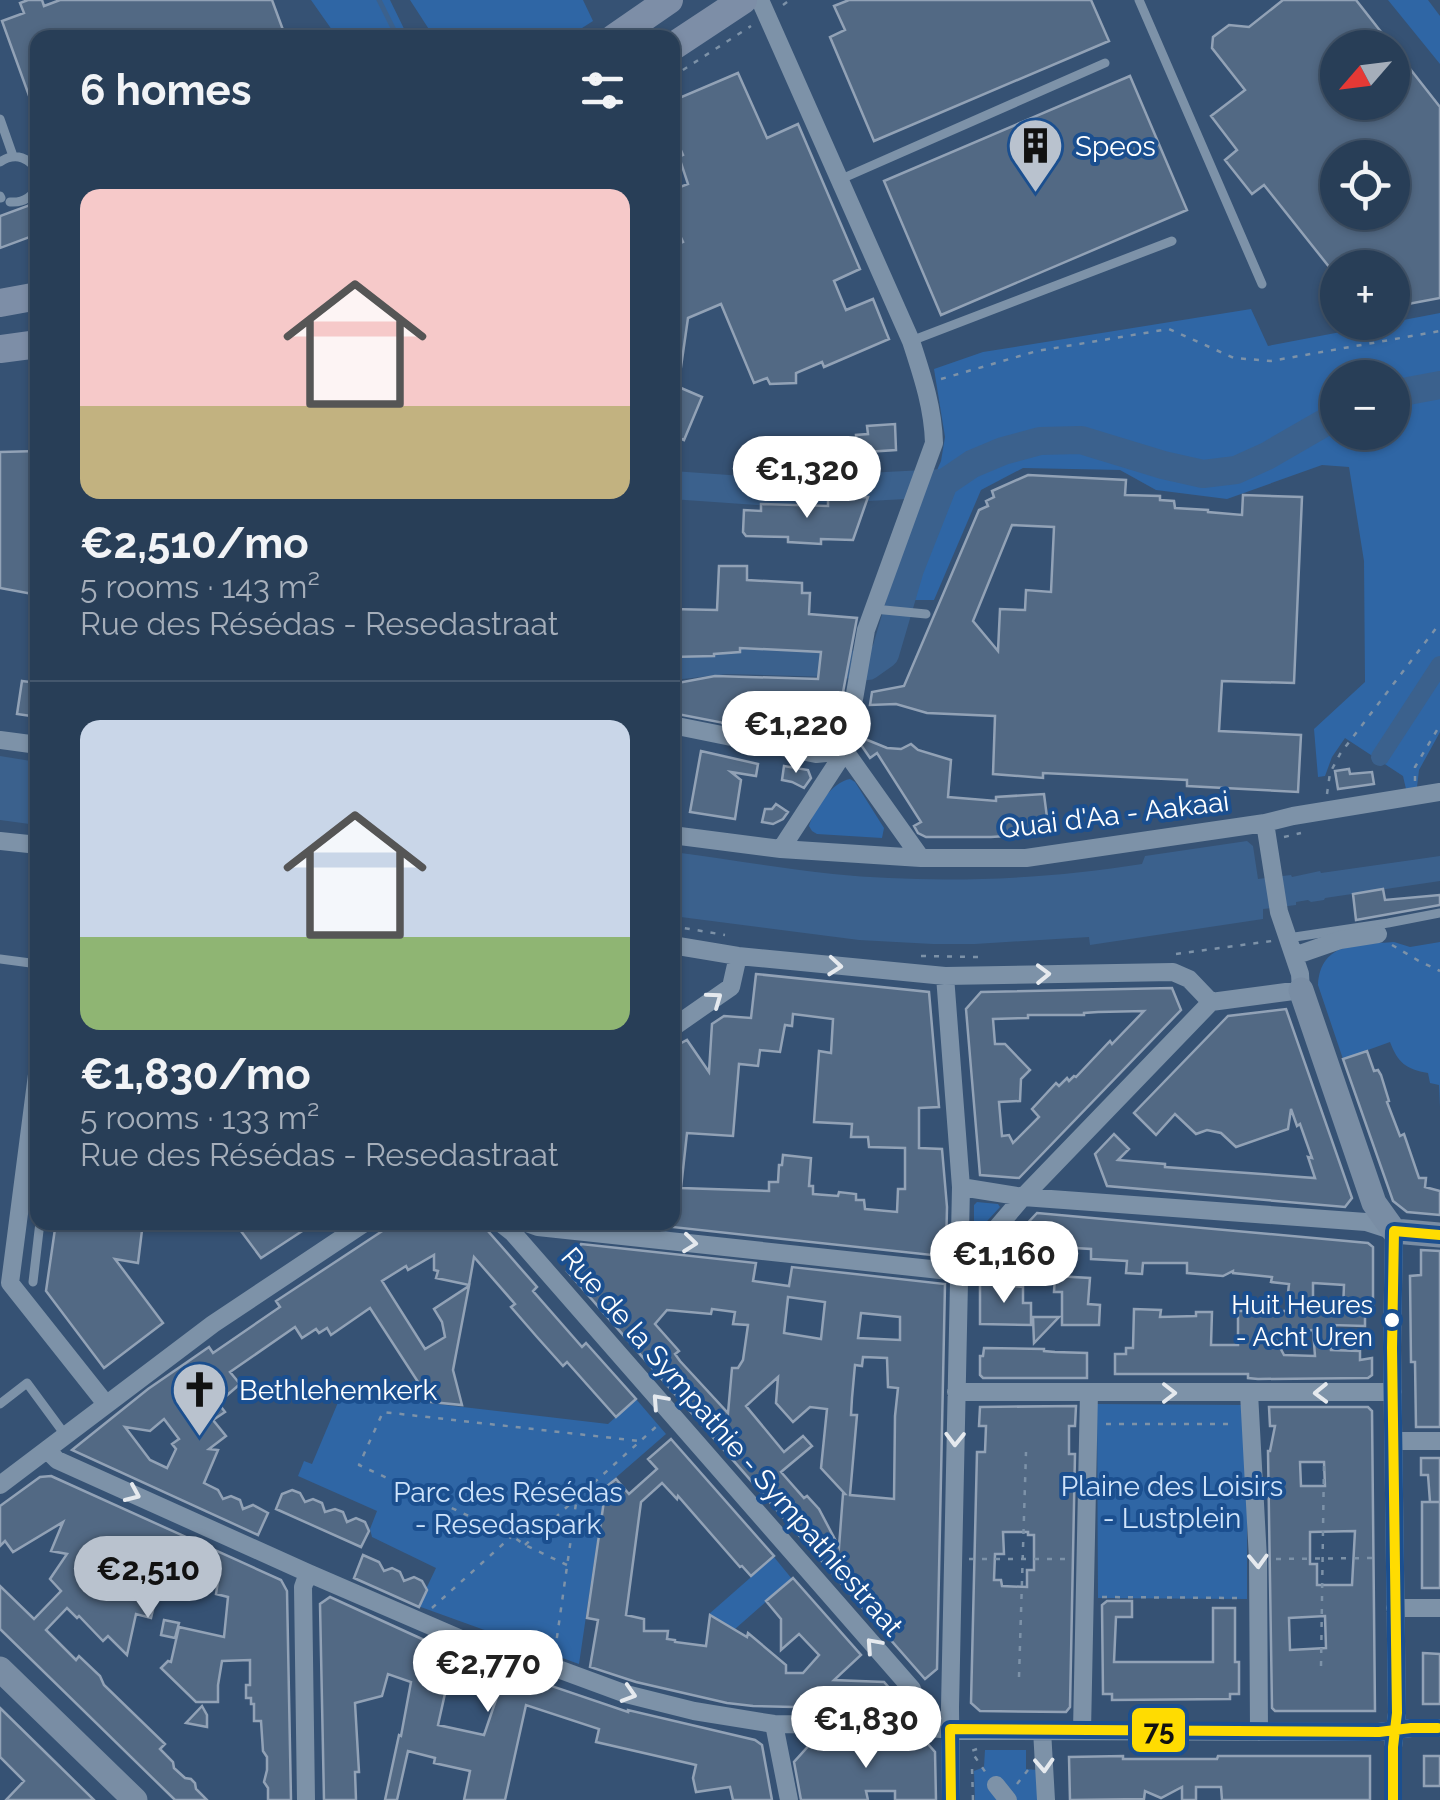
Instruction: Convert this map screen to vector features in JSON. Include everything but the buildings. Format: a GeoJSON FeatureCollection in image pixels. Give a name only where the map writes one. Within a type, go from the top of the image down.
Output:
{"type":"FeatureCollection","features":[{"type":"Feature","properties":{"kind":"main road"},"geometry":{"type":"LineString","coordinates":[[626,30],[670,0]]}},
{"type":"Feature","properties":{"kind":"main road"},"geometry":{"type":"LineString","coordinates":[[680,42],[743,0]]}},
{"type":"Feature","properties":{"kind":"main road"},"geometry":{"type":"LineString","coordinates":[[0,303],[30,297]]}},
{"type":"Feature","properties":{"kind":"main road"},"geometry":{"type":"LineString","coordinates":[[0,350],[30,345]]}},
{"type":"Feature","properties":{"kind":"street"},"geometry":{"type":"LineString","coordinates":[[760,0],[910,341],[925,384],[934,444],[880,610],[866,630],[845,751],[780,849]]}},
{"type":"Feature","properties":{"kind":"street"},"geometry":{"type":"LineString","coordinates":[[680,727],[816,754],[845,751]]}},
{"type":"Feature","properties":{"kind":"street"},"geometry":{"type":"LineString","coordinates":[[0,740],[30,744]]}},
{"type":"Feature","properties":{"kind":"street"},"geometry":{"type":"LineString","coordinates":[[845,751],[921,858]]}},
{"type":"Feature","properties":{"kind":"street","name":"Quai d'Aa - Aakaai"},"geometry":{"type":"LineString","coordinates":[[680,836],[780,849],[921,858],[1026,858],[1266,832],[1329,810],[1440,792]]}},
{"type":"Feature","properties":{"kind":"street"},"geometry":{"type":"LineString","coordinates":[[1266,832],[1279,912],[1300,974],[1301,990],[1374,1204],[1394,1232],[1394,1800]]}},
{"type":"Feature","properties":{"kind":"street"},"geometry":{"type":"LineString","coordinates":[[0,841],[30,845]]}},
{"type":"Feature","properties":{"kind":"street"},"geometry":{"type":"LineString","coordinates":[[1294,956],[1340,940],[1378,934]]}},
{"type":"Feature","properties":{"kind":"street"},"geometry":{"type":"LineString","coordinates":[[680,946],[738,956],[946,976],[1173,972],[1189,980],[1210,1002]]}},
{"type":"Feature","properties":{"kind":"street"},"geometry":{"type":"LineString","coordinates":[[680,1022],[730,988],[738,956]]}},
{"type":"Feature","properties":{"kind":"street"},"geometry":{"type":"LineString","coordinates":[[946,976],[961,1187],[951,1800]]}},
{"type":"Feature","properties":{"kind":"street"},"geometry":{"type":"LineString","coordinates":[[959,1272],[1023,1198],[1210,1002],[1301,990]]}},
{"type":"Feature","properties":{"kind":"street"},"geometry":{"type":"LineString","coordinates":[[30,1129],[10,1283],[106,1404]]}},
{"type":"Feature","properties":{"kind":"street"},"geometry":{"type":"LineString","coordinates":[[961,1187],[1023,1198],[1366,1222],[1394,1232],[1440,1236]]}},
{"type":"Feature","properties":{"kind":"street"},"geometry":{"type":"LineString","coordinates":[[0,1485],[213,1324],[354,1230]]}},
{"type":"Feature","properties":{"kind":"street","name":"Rue de la Sympathie - Sympathiestraat"},"geometry":{"type":"LineString","coordinates":[[509,1230],[912,1689],[918,1706],[918,1727]]}},
{"type":"Feature","properties":{"kind":"street","name":"Rue de la Sympathie - Sympathiestraat"},"geometry":{"type":"LineString","coordinates":[[525,1246],[529,1230]]}},
{"type":"Feature","properties":{"kind":"street"},"geometry":{"type":"LineString","coordinates":[[584,1230],[959,1272]]}},
{"type":"Feature","properties":{"kind":"street"},"geometry":{"type":"LineString","coordinates":[[956,1392],[1393,1392]]}},
{"type":"Feature","properties":{"kind":"street"},"geometry":{"type":"LineString","coordinates":[[1082,1731],[1089,1392]]}},
{"type":"Feature","properties":{"kind":"street"},"geometry":{"type":"LineString","coordinates":[[1249,1394],[1258,1559],[1259,1732]]}},
{"type":"Feature","properties":{"kind":"street"},"geometry":{"type":"LineString","coordinates":[[1394,1441],[1440,1441]]}},
{"type":"Feature","properties":{"kind":"street"},"geometry":{"type":"LineString","coordinates":[[47,1450],[56,1460],[468,1642],[694,1712],[774,1724],[950,1730],[1379,1732],[1440,1728]]}},
{"type":"Feature","properties":{"kind":"street"},"geometry":{"type":"LineString","coordinates":[[306,1800],[303,1588],[308,1573]]}},
{"type":"Feature","properties":{"kind":"street"},"geometry":{"type":"LineString","coordinates":[[1396,1608],[1440,1608]]}},
{"type":"Feature","properties":{"kind":"street"},"geometry":{"type":"LineString","coordinates":[[0,1668],[135,1800]]}},
{"type":"Feature","properties":{"kind":"street"},"geometry":{"type":"LineString","coordinates":[[774,1724],[789,1800]]}},
{"type":"Feature","properties":{"kind":"street"},"geometry":{"type":"LineString","coordinates":[[1042,1730],[1046,1800]]}},
{"type":"Feature","properties":{"kind":"lane"},"geometry":{"type":"LineString","coordinates":[[1139,0],[1262,284]]}},
{"type":"Feature","properties":{"kind":"lane"},"geometry":{"type":"LineString","coordinates":[[839,180],[1105,63]]}},
{"type":"Feature","properties":{"kind":"lane"},"geometry":{"type":"LineString","coordinates":[[0,119],[13,156]]}},
{"type":"Feature","properties":{"kind":"lane"},"geometry":{"type":"LineString","coordinates":[[0,162],[13,156],[30,164]]}},
{"type":"Feature","properties":{"kind":"lane"},"geometry":{"type":"LineString","coordinates":[[4,198],[23,201],[30,196]]}},
{"type":"Feature","properties":{"kind":"lane"},"geometry":{"type":"LineString","coordinates":[[910,341],[1172,241]]}},
{"type":"Feature","properties":{"kind":"lane"},"geometry":{"type":"LineString","coordinates":[[880,610],[926,614]]}},
{"type":"Feature","properties":{"kind":"lane"},"geometry":{"type":"LineString","coordinates":[[1288,938],[1440,912]]}},
{"type":"Feature","properties":{"kind":"lane"},"geometry":{"type":"LineString","coordinates":[[0,959],[30,963]]}},
{"type":"Feature","properties":{"kind":"lane"},"geometry":{"type":"LineString","coordinates":[[32,1282],[39,1230]]}},
{"type":"Feature","properties":{"kind":"lane"},"geometry":{"type":"LineString","coordinates":[[0,1404],[27,1383],[66,1436]]}},
{"type":"Feature","properties":{"kind":"path"},"geometry":{"type":"LineString","coordinates":[[680,72],[742,31]]}},
{"type":"Feature","properties":{"kind":"path"},"geometry":{"type":"LineString","coordinates":[[925,384],[1037,351],[1169,329],[1234,358],[1271,361],[1440,331]]}},
{"type":"Feature","properties":{"kind":"path"},"geometry":{"type":"LineString","coordinates":[[1329,810],[1328,786],[1334,763],[1440,624]]}},
{"type":"Feature","properties":{"kind":"path"},"geometry":{"type":"LineString","coordinates":[[1416,797],[1414,768],[1440,724]]}},
{"type":"Feature","properties":{"kind":"path"},"geometry":{"type":"LineString","coordinates":[[680,927],[716,933]]}},
{"type":"Feature","properties":{"kind":"path"},"geometry":{"type":"LineString","coordinates":[[1378,934],[1440,971]]}},
{"type":"Feature","properties":{"kind":"path"},"geometry":{"type":"LineString","coordinates":[[1161,955],[1288,938]]}},
{"type":"Feature","properties":{"kind":"path"},"geometry":{"type":"LineString","coordinates":[[924,956],[984,957]]}},
{"type":"Feature","properties":{"kind":"path"},"geometry":{"type":"LineString","coordinates":[[567,1566],[359,1465],[383,1412],[639,1441]]}},
{"type":"Feature","properties":{"kind":"path"},"geometry":{"type":"LineString","coordinates":[[525,1545],[671,1415]]}},
{"type":"Feature","properties":{"kind":"path"},"geometry":{"type":"LineString","coordinates":[[1106,1424],[1239,1424]]}},
{"type":"Feature","properties":{"kind":"path"},"geometry":{"type":"LineString","coordinates":[[1020,1677],[1026,1452]]}},
{"type":"Feature","properties":{"kind":"path"},"geometry":{"type":"LineString","coordinates":[[1321,1666],[1324,1463]]}},
{"type":"Feature","properties":{"kind":"path"},"geometry":{"type":"LineString","coordinates":[[550,1666],[577,1496]]}},
{"type":"Feature","properties":{"kind":"path"},"geometry":{"type":"LineString","coordinates":[[419,1620],[522,1526],[538,1533]]}},
{"type":"Feature","properties":{"kind":"path"},"geometry":{"type":"LineString","coordinates":[[952,1558],[1086,1560]]}},
{"type":"Feature","properties":{"kind":"path"},"geometry":{"type":"LineString","coordinates":[[1258,1559],[1394,1558]]}},
{"type":"Feature","properties":{"kind":"path"},"geometry":{"type":"LineString","coordinates":[[1085,1596],[1259,1598]]}},
{"type":"Feature","properties":{"kind":"path"},"geometry":{"type":"LineString","coordinates":[[982,1746],[972,1751],[1006,1794],[1032,1764]]}},
{"type":"Feature","properties":{"kind":"path"},"geometry":{"type":"LineString","coordinates":[[973,1800],[972,1768],[978,1763]]}},
{"type":"Feature","properties":{"kind":"green space"},"geometry":{"type":"Polygon","coordinates":[[[311,0],[390,0],[405,30],[332,30],[311,0]]]}},
{"type":"Feature","properties":{"kind":"green space"},"geometry":{"type":"Polygon","coordinates":[[[410,0],[583,0],[593,21],[579,30],[429,30],[410,0]]]}},
{"type":"Feature","properties":{"kind":"green space"},"geometry":{"type":"Polygon","coordinates":[[[1388,0],[1428,0],[1440,16],[1440,64],[1388,0]]]}},
{"type":"Feature","properties":{"kind":"green space"},"geometry":{"type":"Polygon","coordinates":[[[1251,309],[1268,346],[1320,336],[1320,340],[1410,340],[1410,319],[1440,313],[1440,732],[1419,770],[1417,787],[1406,789],[1403,776],[1345,738],[1325,776],[1318,777],[1314,729],[1365,682],[1364,561],[1349,467],[1322,465],[1227,499],[1156,490],[1120,470],[1023,468],[981,490],[934,600],[889,600],[909,535],[941,461],[945,437],[934,369],[983,352],[1251,309]]]}},
{"type":"Feature","properties":{"kind":"green space"},"geometry":{"type":"Polygon","coordinates":[[[850,779],[884,828],[882,838],[817,834],[809,826],[825,797],[850,779]]]}},
{"type":"Feature","properties":{"kind":"green space"},"geometry":{"type":"Polygon","coordinates":[[[1394,942],[1410,947],[1440,942],[1440,1107],[1439,1085],[1430,1083],[1428,1073],[1404,1064],[1390,1042],[1343,1059],[1318,985],[1321,970],[1334,952],[1356,945],[1394,942]]]}},
{"type":"Feature","properties":{"kind":"green space"},"geometry":{"type":"Polygon","coordinates":[[[977,1202],[1000,1207],[977,1232],[974,1205],[977,1202]]]}},
{"type":"Feature","properties":{"kind":"green space","name":"Parc des Résédas - Resedaspark"},"geometry":{"type":"Polygon","coordinates":[[[342,1393],[608,1424],[636,1399],[666,1434],[605,1487],[579,1664],[418,1606],[436,1568],[372,1537],[370,1529],[377,1511],[298,1476],[304,1461],[312,1464],[342,1393]]]}},
{"type":"Feature","properties":{"kind":"green space","name":"Plaine des Loisirs - Lustplein"},"geometry":{"type":"Polygon","coordinates":[[[1097,1404],[1247,1405],[1247,1599],[1098,1598],[1097,1404]]]}},
{"type":"Feature","properties":{"kind":"green space"},"geometry":{"type":"Polygon","coordinates":[[[774,1557],[792,1579],[735,1629],[709,1614],[774,1557]]]}},
{"type":"Feature","properties":{"kind":"green space"},"geometry":{"type":"Polygon","coordinates":[[[985,1750],[1026,1750],[1026,1769],[1037,1770],[1037,1800],[975,1800],[974,1771],[984,1767],[985,1750]]]}},
{"type":"Feature","properties":{"kind":"shaded area"},"geometry":{"type":"Polygon","coordinates":[[[0,756],[30,761],[30,824],[0,820],[0,756]]]}},
{"type":"Feature","properties":{"kind":"shaded area"},"geometry":{"type":"Polygon","coordinates":[[[1247,841],[1253,846],[1258,879],[1440,856],[1440,881],[1263,909],[1263,919],[1090,945],[1089,937],[975,944],[859,940],[680,917],[680,853],[833,874],[910,879],[1066,874],[1142,864],[1145,856],[1247,841]]]}},
{"type":"Feature","properties":{"kind":"waterway"},"geometry":{"type":"LineString","coordinates":[[379,0],[394,30]]}},
{"type":"Feature","properties":{"kind":"waterway"},"geometry":{"type":"LineString","coordinates":[[1410,391],[1440,385]]}},
{"type":"Feature","properties":{"kind":"waterway"},"geometry":{"type":"LineString","coordinates":[[680,486],[772,492],[944,483],[972,464],[1003,451],[1040,441],[1081,440],[1203,474],[1236,470],[1320,425]]}},
{"type":"Feature","properties":{"kind":"waterway"},"geometry":{"type":"LineString","coordinates":[[680,665],[727,660],[868,666],[885,654],[910,569],[944,483]]}},
{"type":"Feature","properties":{"kind":"waterway"},"geometry":{"type":"LineString","coordinates":[[1380,757],[1440,665]]}},
{"type":"Feature","properties":{"kind":"transit line","name":"75"},"geometry":{"type":"LineString","coordinates":[[1393,1800],[1397,1713],[1394,1231],[1440,1235]]}},
{"type":"Feature","properties":{"kind":"transit line","name":"75"},"geometry":{"type":"LineString","coordinates":[[951,1800],[950,1729],[1379,1732],[1438,1728]]}},
{"type":"Feature","properties":{"kind":"place","name":"Speos"},"geometry":{"type":"Point","coordinates":[1036,195]}},
{"type":"Feature","properties":{"kind":"place","name":"Huit Heures - Acht Uren"},"geometry":{"type":"Point","coordinates":[1392,1320]}},
{"type":"Feature","properties":{"kind":"place","name":"Bethlehemkerk"},"geometry":{"type":"Point","coordinates":[200,1439]}}]}
